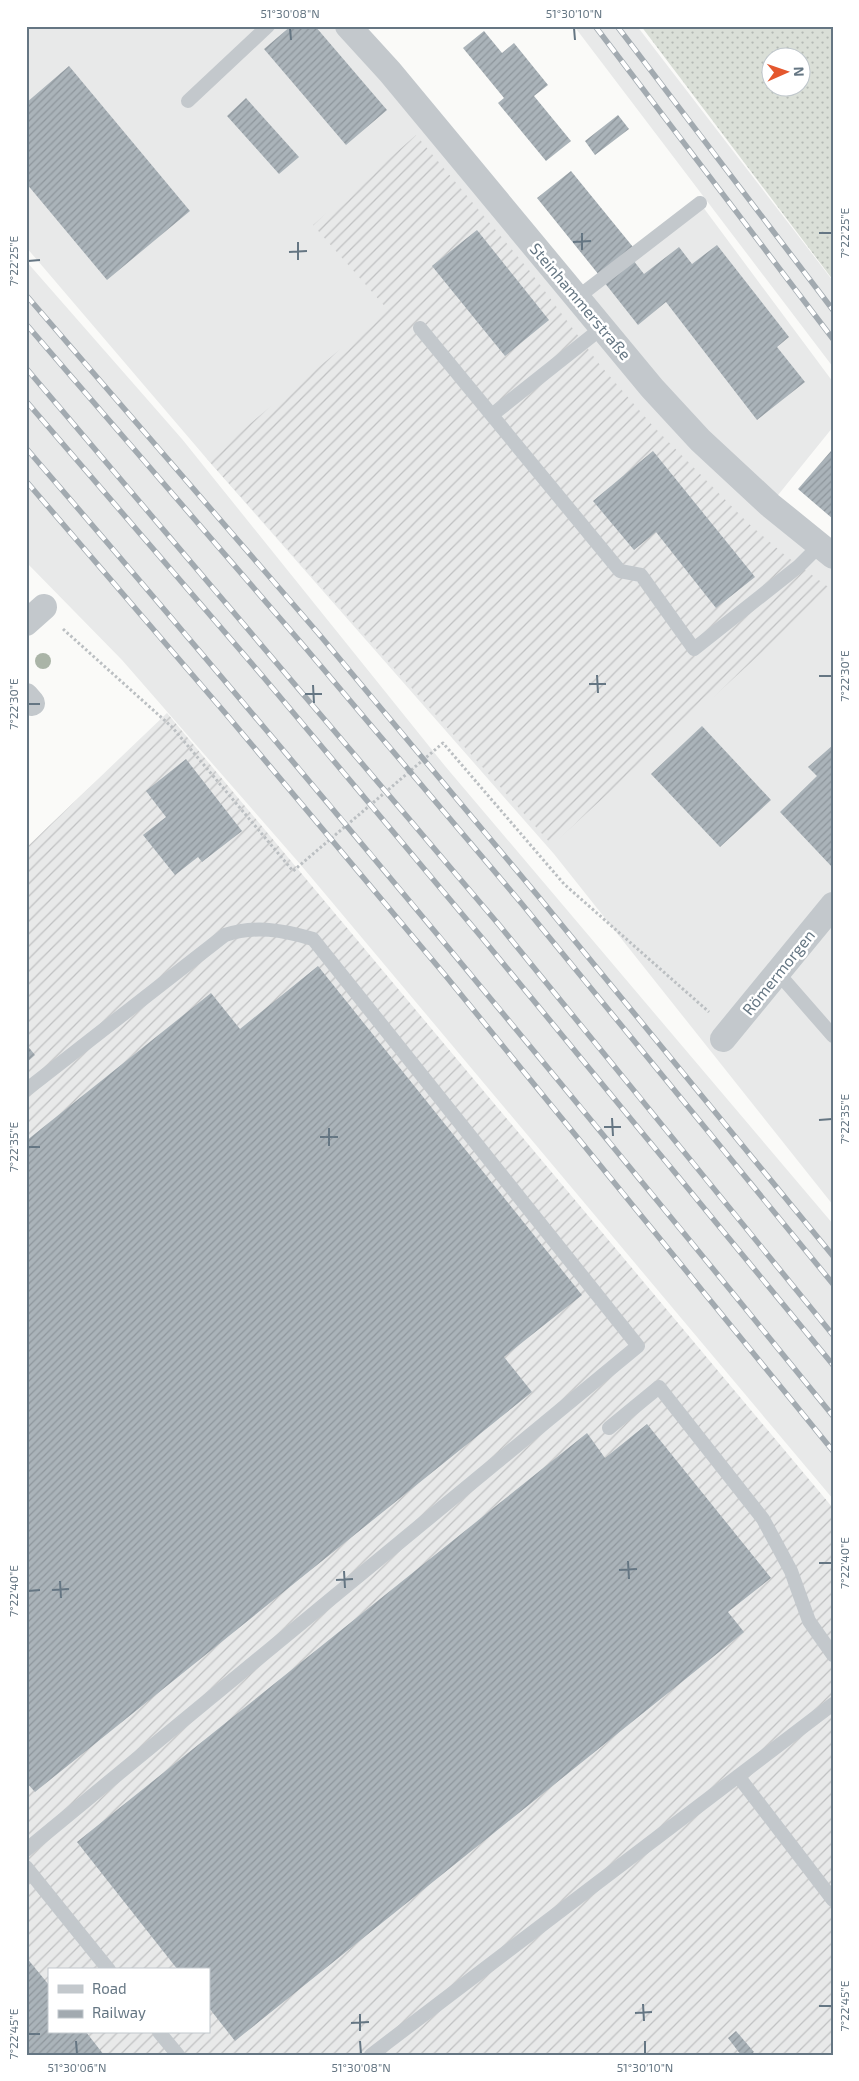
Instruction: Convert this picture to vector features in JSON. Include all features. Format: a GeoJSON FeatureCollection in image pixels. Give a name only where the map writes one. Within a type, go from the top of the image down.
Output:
{"type":"FeatureCollection","features":[{"type":"Feature","properties":{"kind":"street","name":"Steinhammerstraße"},"geometry":{"type":"LineString","coordinates":[[348,26],[390,72],[652,388],[700,440],[770,505],[826,551]]}},
{"type":"Feature","properties":{"kind":"street","name":"Römermorgen"},"geometry":{"type":"LineString","coordinates":[[723,1039],[833,905]]}},
{"type":"Feature","properties":{"kind":"lane"},"geometry":{"type":"LineString","coordinates":[[188,100],[268,26]]}},
{"type":"Feature","properties":{"kind":"lane"},"geometry":{"type":"LineString","coordinates":[[578,297],[700,203]]}},
{"type":"Feature","properties":{"kind":"lane"},"geometry":{"type":"LineString","coordinates":[[492,415],[603,327]]}},
{"type":"Feature","properties":{"kind":"lane"},"geometry":{"type":"LineString","coordinates":[[420,328],[620,571],[641,575],[694,649],[799,566],[826,551]]}},
{"type":"Feature","properties":{"kind":"lane"},"geometry":{"type":"LineString","coordinates":[[26,1090],[225,935],[241,930],[266,929],[313,939],[638,1346],[26,1850]]}},
{"type":"Feature","properties":{"kind":"lane"},"geometry":{"type":"LineString","coordinates":[[778,973],[833,1036]]}},
{"type":"Feature","properties":{"kind":"lane"},"geometry":{"type":"LineString","coordinates":[[608,1428],[659,1388],[763,1518],[790,1571],[809,1621],[833,1655]]}},
{"type":"Feature","properties":{"kind":"lane"},"geometry":{"type":"LineString","coordinates":[[371,2055],[833,1704]]}},
{"type":"Feature","properties":{"kind":"lane"},"geometry":{"type":"LineString","coordinates":[[738,1776],[833,1900]]}},
{"type":"Feature","properties":{"kind":"lane"},"geometry":{"type":"LineString","coordinates":[[26,1867],[107,1968]]}},
{"type":"Feature","properties":{"kind":"lane"},"geometry":{"type":"LineString","coordinates":[[162,2034],[178,2055]]}},
{"type":"Feature","properties":{"kind":"path"},"geometry":{"type":"LineString","coordinates":[[35,615],[55,621],[172,727],[293,871],[443,743],[564,884],[687,994]]}},
{"type":"Feature","properties":{"kind":"shaded area"},"geometry":{"type":"Polygon","coordinates":[[[26,26],[348,26],[578,297],[700,203],[833,382],[833,427],[770,505],[833,556],[833,1205],[554,854],[207,459],[26,247],[26,26]]]}},
{"type":"Feature","properties":{"kind":"shaded area"},"geometry":{"type":"Polygon","coordinates":[[[574,26],[637,26],[833,281],[833,367],[574,26]]]}},
{"type":"Feature","properties":{"kind":"shaded area"},"geometry":{"type":"Polygon","coordinates":[[[641,26],[833,26],[833,280],[641,26]]]}},
{"type":"Feature","properties":{"kind":"shaded area"},"geometry":{"type":"Polygon","coordinates":[[[416,135],[529,270],[600,365],[653,426],[748,523],[786,556],[831,589],[552,845],[207,459],[388,310],[313,225],[416,135]]]}},
{"type":"Feature","properties":{"kind":"shaded area"},"geometry":{"type":"Polygon","coordinates":[[[26,261],[182,439],[445,766],[833,1224],[833,1499],[300,864],[122,660],[26,562],[26,261]]]}},
{"type":"Feature","properties":{"kind":"shaded area"},"geometry":{"type":"Polygon","coordinates":[[[167,713],[833,1508],[833,2055],[26,2055],[26,848],[167,713]]]}},
{"type":"Feature","properties":{"kind":"building"},"geometry":{"type":"Polygon","coordinates":[[[291,26],[315,26],[387,110],[346,145],[264,49],[291,26]]]}},
{"type":"Feature","properties":{"kind":"building"},"geometry":{"type":"Polygon","coordinates":[[[484,31],[502,53],[514,43],[548,85],[534,96],[571,141],[546,161],[498,103],[504,98],[463,48],[484,31]]]}},
{"type":"Feature","properties":{"kind":"building"},"geometry":{"type":"Polygon","coordinates":[[[69,66],[190,211],[107,280],[26,183],[26,103],[69,66]]]}},
{"type":"Feature","properties":{"kind":"building"},"geometry":{"type":"Polygon","coordinates":[[[246,98],[299,157],[279,174],[227,116],[246,98]]]}},
{"type":"Feature","properties":{"kind":"building"},"geometry":{"type":"Polygon","coordinates":[[[618,115],[629,129],[595,155],[585,141],[618,115]]]}},
{"type":"Feature","properties":{"kind":"building"},"geometry":{"type":"Polygon","coordinates":[[[571,171],[633,247],[599,275],[537,198],[571,171]]]}},
{"type":"Feature","properties":{"kind":"building"},"geometry":{"type":"Polygon","coordinates":[[[477,230],[549,320],[505,356],[432,266],[477,230]]]}},
{"type":"Feature","properties":{"kind":"building"},"geometry":{"type":"Polygon","coordinates":[[[717,245],[789,337],[777,347],[805,382],[757,420],[666,302],[638,325],[604,282],[633,260],[644,274],[679,247],[692,264],[717,245]]]}},
{"type":"Feature","properties":{"kind":"building"},"geometry":{"type":"Polygon","coordinates":[[[653,451],[755,577],[716,608],[656,532],[634,550],[593,501],[653,451]]]}},
{"type":"Feature","properties":{"kind":"building"},"geometry":{"type":"Polygon","coordinates":[[[831,451],[833,453],[833,519],[798,489],[831,451]]]}},
{"type":"Feature","properties":{"kind":"building"},"geometry":{"type":"Polygon","coordinates":[[[702,726],[771,800],[720,847],[651,774],[702,726]]]}},
{"type":"Feature","properties":{"kind":"building"},"geometry":{"type":"Polygon","coordinates":[[[833,745],[833,868],[780,812],[817,776],[808,767],[833,745]]]}},
{"type":"Feature","properties":{"kind":"building"},"geometry":{"type":"Polygon","coordinates":[[[186,759],[242,831],[202,862],[198,857],[175,875],[143,835],[166,817],[146,791],[186,759]]]}},
{"type":"Feature","properties":{"kind":"building"},"geometry":{"type":"Polygon","coordinates":[[[318,966],[582,1295],[504,1357],[532,1392],[35,1792],[26,1782],[26,1141],[211,993],[240,1029],[318,966]]]}},
{"type":"Feature","properties":{"kind":"building"},"geometry":{"type":"Polygon","coordinates":[[[26,1044],[35,1055],[26,1063],[26,1044]]]}},
{"type":"Feature","properties":{"kind":"building"},"geometry":{"type":"Polygon","coordinates":[[[647,1424],[771,1578],[728,1612],[744,1632],[235,2041],[210,2009],[210,1968],[176,1968],[77,1842],[587,1433],[605,1458],[647,1424]]]}},
{"type":"Feature","properties":{"kind":"building"},"geometry":{"type":"Polygon","coordinates":[[[26,1957],[48,1984],[48,2034],[88,2034],[104,2055],[26,2055],[26,1957]]]}},
{"type":"Feature","properties":{"kind":"building"},"geometry":{"type":"Polygon","coordinates":[[[736,2031],[754,2052],[750,2055],[741,2055],[728,2038],[736,2031]]]}},
{"type":"Feature","properties":{"kind":"railway"},"geometry":{"type":"LineString","coordinates":[[595,26],[833,339]]}},
{"type":"Feature","properties":{"kind":"railway"},"geometry":{"type":"LineString","coordinates":[[617,26],[833,310]]}},
{"type":"Feature","properties":{"kind":"railway"},"geometry":{"type":"LineString","coordinates":[[26,295],[318,633],[538,896],[833,1256]]}},
{"type":"Feature","properties":{"kind":"railway"},"geometry":{"type":"LineString","coordinates":[[26,324],[303,645],[522,904],[833,1284]]}},
{"type":"Feature","properties":{"kind":"railway"},"geometry":{"type":"LineString","coordinates":[[26,368],[500,926],[833,1335]]}},
{"type":"Feature","properties":{"kind":"railway"},"geometry":{"type":"LineString","coordinates":[[26,401],[265,679],[483,939],[833,1365]]}},
{"type":"Feature","properties":{"kind":"railway"},"geometry":{"type":"LineString","coordinates":[[26,448],[433,929],[833,1416]]}},
{"type":"Feature","properties":{"kind":"railway"},"geometry":{"type":"LineString","coordinates":[[26,481],[226,714],[445,975],[833,1451]]}}]}
